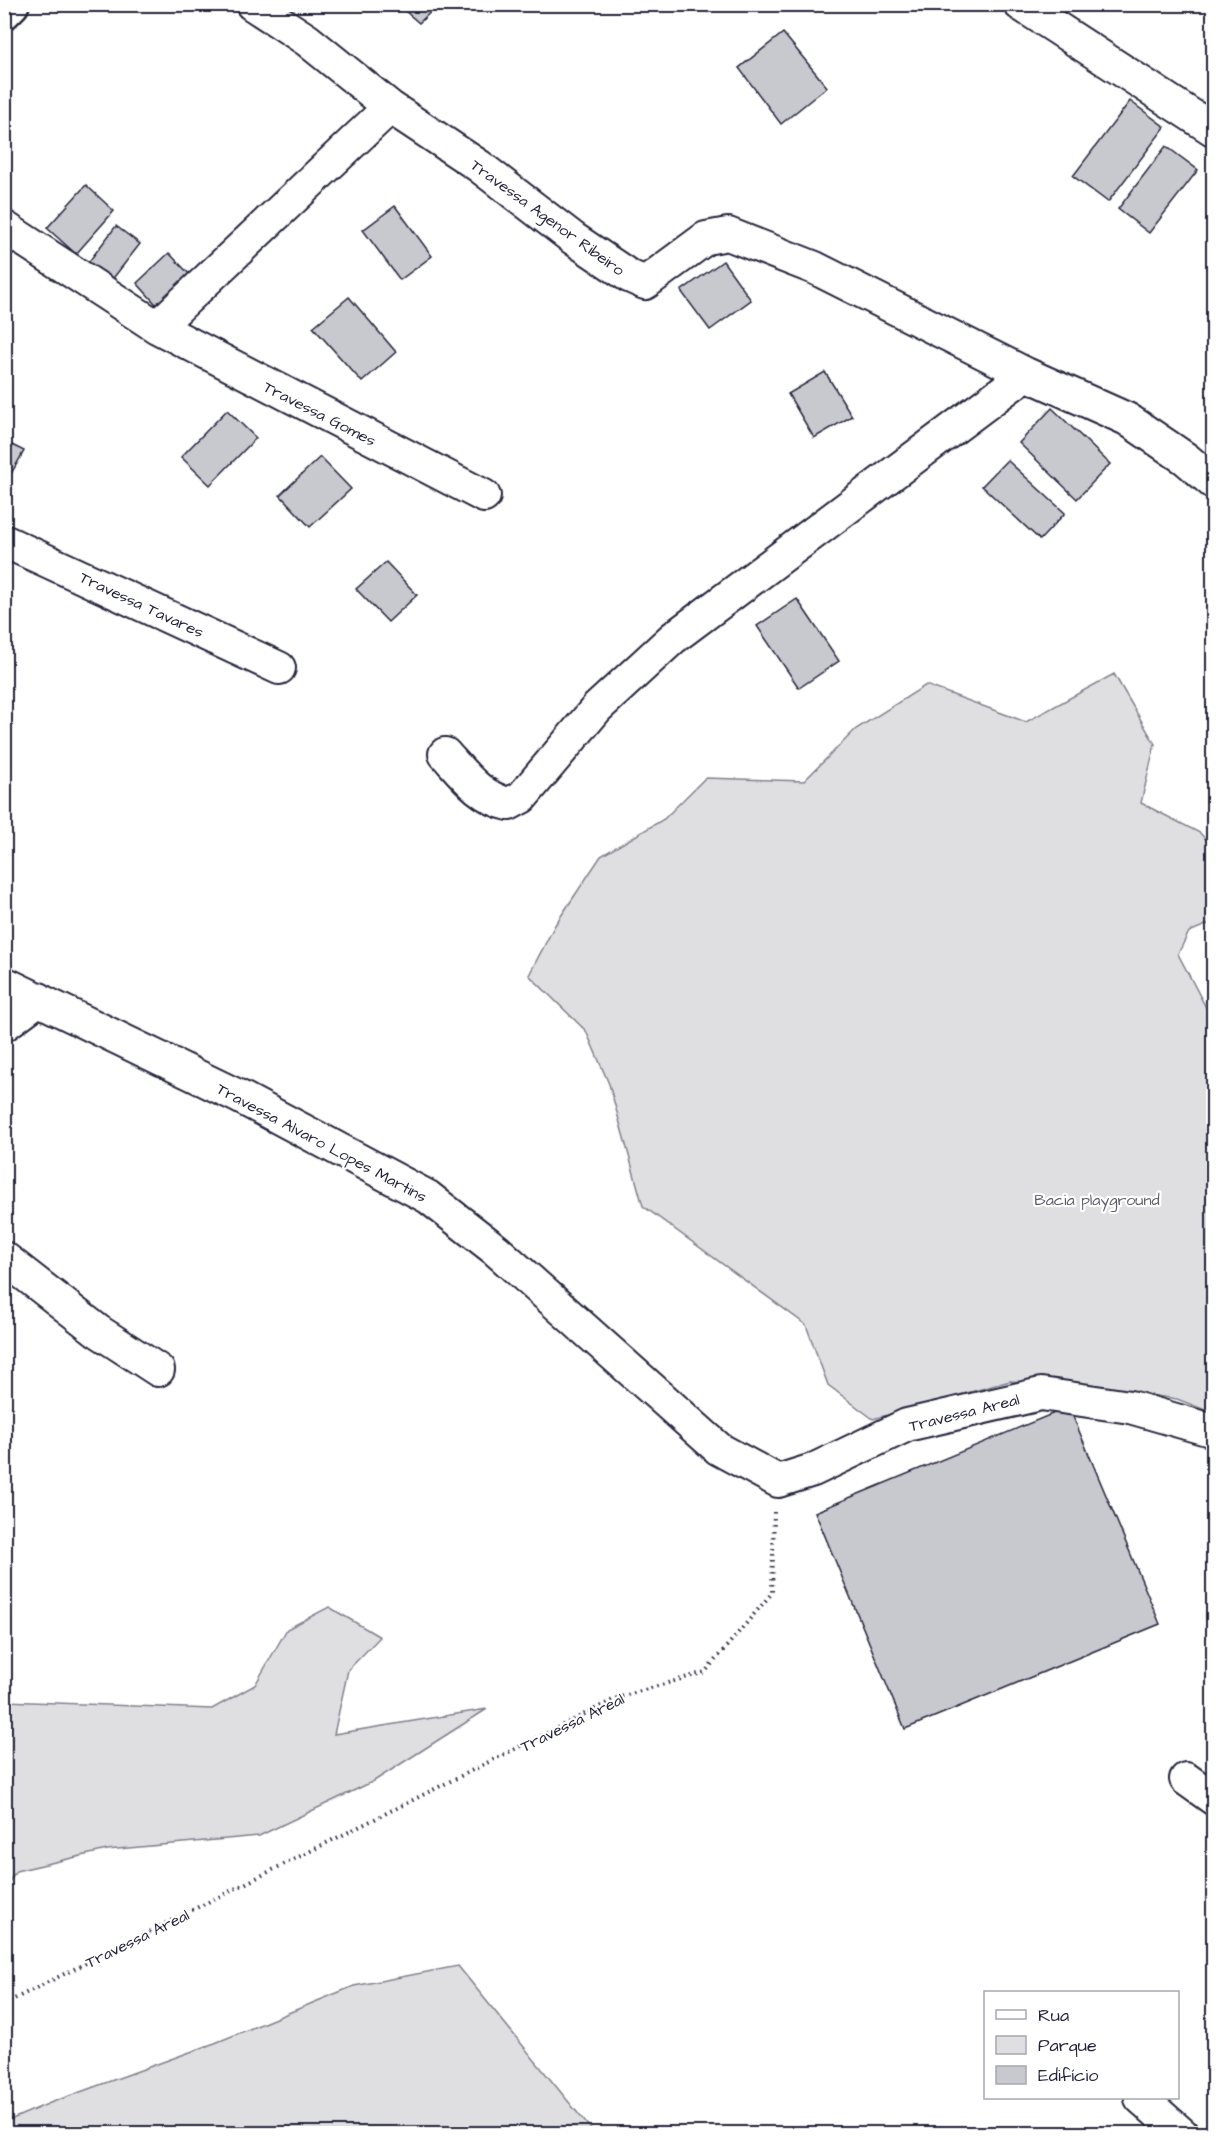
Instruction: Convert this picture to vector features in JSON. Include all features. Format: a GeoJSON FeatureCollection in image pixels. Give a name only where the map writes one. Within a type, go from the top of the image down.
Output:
{"type":"FeatureCollection","features":[{"type":"Feature","properties":{"kind":"main road"},"geometry":{"type":"LineString","coordinates":[[4,12],[12,4]]}},
{"type":"Feature","properties":{"kind":"street","name":"Travessa Agenor Ribeiro"},"geometry":{"type":"LineString","coordinates":[[252,4],[307,40],[390,107],[479,166],[574,239],[629,276],[645,283],[706,238],[728,234],[815,268],[1026,374],[1127,419],[1186,459],[1214,483]]}},
{"type":"Feature","properties":{"kind":"street"},"geometry":{"type":"LineString","coordinates":[[1020,4],[1214,130]]}},
{"type":"Feature","properties":{"kind":"street"},"geometry":{"type":"LineString","coordinates":[[157,327],[390,107]]}},
{"type":"Feature","properties":{"kind":"street","name":"Travessa Gomes"},"geometry":{"type":"LineString","coordinates":[[4,227],[157,327],[484,496]]}},
{"type":"Feature","properties":{"kind":"street"},"geometry":{"type":"LineString","coordinates":[[445,754],[476,787],[494,801],[509,804],[522,797],[597,708],[673,638],[1026,374]]}},
{"type":"Feature","properties":{"kind":"street","name":"Travessa Tavares"},"geometry":{"type":"LineString","coordinates":[[4,541],[279,668]]}},
{"type":"Feature","properties":{"kind":"street","name":"Travessa Alvaro Lopes Martins"},"geometry":{"type":"LineString","coordinates":[[4,983],[250,1102],[428,1197],[496,1250],[719,1449],[778,1481]]}},
{"type":"Feature","properties":{"kind":"street"},"geometry":{"type":"LineString","coordinates":[[4,1025],[39,999]]}},
{"type":"Feature","properties":{"kind":"street"},"geometry":{"type":"LineString","coordinates":[[4,1258],[98,1331],[158,1370]]}},
{"type":"Feature","properties":{"kind":"street","name":"Travessa Areal"},"geometry":{"type":"LineString","coordinates":[[778,1481],[813,1470],[907,1425],[1041,1394],[1130,1407],[1214,1431]]}},
{"type":"Feature","properties":{"kind":"street"},"geometry":{"type":"LineString","coordinates":[[1186,1779],[1214,1799]]}},
{"type":"Feature","properties":{"kind":"street"},"geometry":{"type":"LineString","coordinates":[[1143,2099],[1182,2133]]}},
{"type":"Feature","properties":{"kind":"path","name":"Travessa Areal"},"geometry":{"type":"LineString","coordinates":[[4,2004],[617,1698],[705,1672],[772,1593],[772,1526],[778,1481]]}},
{"type":"Feature","properties":{"kind":"green space","name":"Bacia playground"},"geometry":{"type":"Polygon","coordinates":[[[1114,674],[1155,744],[1141,803],[1200,833],[1213,847],[1213,922],[1189,932],[1178,954],[1213,1021],[1213,1413],[1177,1399],[1088,1386],[1010,1381],[873,1419],[828,1385],[806,1325],[643,1206],[609,1084],[586,1031],[529,975],[555,925],[601,856],[664,819],[705,778],[804,781],[856,729],[926,685],[1026,722],[1114,674]]]}},
{"type":"Feature","properties":{"kind":"green space"},"geometry":{"type":"Polygon","coordinates":[[[329,1607],[380,1637],[348,1670],[334,1734],[487,1709],[374,1781],[259,1836],[107,1850],[16,1871],[5,1888],[5,1701],[212,1709],[255,1685],[287,1629],[329,1607]]]}},
{"type":"Feature","properties":{"kind":"green space"},"geometry":{"type":"Polygon","coordinates":[[[458,1966],[594,2133],[5,2133],[5,2122],[50,2103],[215,2043],[354,1986],[458,1966]]]}},
{"type":"Feature","properties":{"kind":"building"},"geometry":{"type":"Polygon","coordinates":[[[397,4],[439,4],[419,23],[397,4]]]}},
{"type":"Feature","properties":{"kind":"building"},"geometry":{"type":"Polygon","coordinates":[[[783,33],[827,87],[781,124],[739,68],[783,33]]]}},
{"type":"Feature","properties":{"kind":"building"},"geometry":{"type":"Polygon","coordinates":[[[1130,101],[1165,127],[1108,202],[1073,176],[1130,101]]]}},
{"type":"Feature","properties":{"kind":"building"},"geometry":{"type":"Polygon","coordinates":[[[1166,146],[1198,170],[1149,233],[1118,209],[1166,146]]]}},
{"type":"Feature","properties":{"kind":"building"},"geometry":{"type":"Polygon","coordinates":[[[86,185],[114,211],[76,254],[47,228],[86,185]]]}},
{"type":"Feature","properties":{"kind":"building"},"geometry":{"type":"Polygon","coordinates":[[[395,206],[432,256],[400,280],[363,230],[395,206]]]}},
{"type":"Feature","properties":{"kind":"building"},"geometry":{"type":"Polygon","coordinates":[[[116,226],[140,244],[107,286],[84,268],[116,226]]]}},
{"type":"Feature","properties":{"kind":"building"},"geometry":{"type":"Polygon","coordinates":[[[169,253],[195,280],[162,311],[137,283],[169,253]]]}},
{"type":"Feature","properties":{"kind":"building"},"geometry":{"type":"Polygon","coordinates":[[[723,261],[751,300],[710,330],[681,291],[723,261]]]}},
{"type":"Feature","properties":{"kind":"building"},"geometry":{"type":"Polygon","coordinates":[[[349,297],[396,352],[362,382],[313,327],[349,297]]]}},
{"type":"Feature","properties":{"kind":"building"},"geometry":{"type":"Polygon","coordinates":[[[825,372],[852,416],[814,438],[788,394],[825,372]]]}},
{"type":"Feature","properties":{"kind":"building"},"geometry":{"type":"Polygon","coordinates":[[[1052,408],[1110,464],[1077,499],[1019,443],[1052,408]]]}},
{"type":"Feature","properties":{"kind":"building"},"geometry":{"type":"Polygon","coordinates":[[[227,410],[256,438],[210,485],[181,457],[227,410]]]}},
{"type":"Feature","properties":{"kind":"building"},"geometry":{"type":"Polygon","coordinates":[[[4,441],[24,451],[4,486],[4,441]]]}},
{"type":"Feature","properties":{"kind":"building"},"geometry":{"type":"Polygon","coordinates":[[[320,457],[351,489],[310,527],[280,495],[320,457]]]}},
{"type":"Feature","properties":{"kind":"building"},"geometry":{"type":"Polygon","coordinates":[[[1007,460],[1065,513],[1040,540],[982,486],[1007,460]]]}},
{"type":"Feature","properties":{"kind":"building"},"geometry":{"type":"Polygon","coordinates":[[[386,562],[417,595],[388,622],[356,589],[386,562]]]}},
{"type":"Feature","properties":{"kind":"building"},"geometry":{"type":"Polygon","coordinates":[[[797,599],[839,661],[799,688],[757,626],[797,599]]]}},
{"type":"Feature","properties":{"kind":"building"},"geometry":{"type":"Polygon","coordinates":[[[1069,1407],[1160,1624],[905,1729],[815,1512],[1069,1407]]]}}]}
